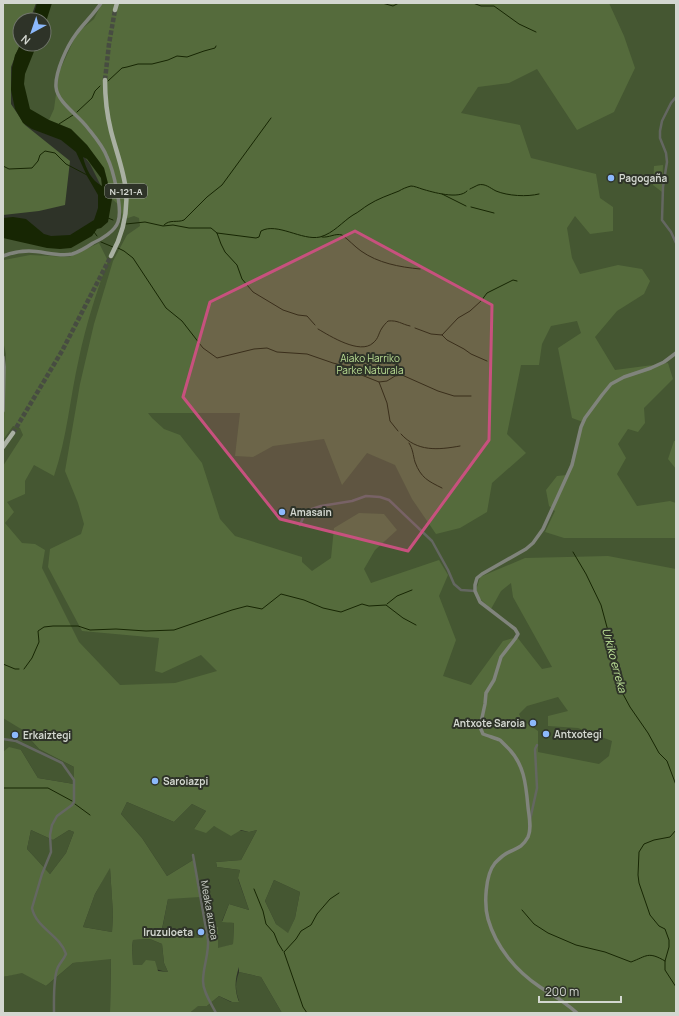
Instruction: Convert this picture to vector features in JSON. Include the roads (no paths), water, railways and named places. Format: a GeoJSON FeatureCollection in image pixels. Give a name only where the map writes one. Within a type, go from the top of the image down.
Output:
{"type":"FeatureCollection","features":[{"type":"Feature","properties":{"kind":"highway"},"geometry":{"type":"LineString","coordinates":[[115,10],[117,3]]}},
{"type":"Feature","properties":{"kind":"highway","name":"N-121-A"},"geometry":{"type":"LineString","coordinates":[[105,80],[106,102],[111,131],[123,173],[126,201],[123,227],[112,254]]}},
{"type":"Feature","properties":{"kind":"highway"},"geometry":{"type":"LineString","coordinates":[[3,447],[13,433]]}},
{"type":"Feature","properties":{"kind":"street"},"geometry":{"type":"LineString","coordinates":[[3,256],[14,252],[29,251],[60,255],[72,254],[106,235],[119,221],[118,197],[107,156],[86,125],[58,96],[56,88],[56,77],[60,64],[75,34],[92,15],[100,3]]}},
{"type":"Feature","properties":{"kind":"street"},"geometry":{"type":"LineString","coordinates":[[676,97],[662,121],[660,132],[660,138],[666,153],[667,162],[663,187],[662,220],[671,232],[676,243]]}},
{"type":"Feature","properties":{"kind":"street"},"geometry":{"type":"LineString","coordinates":[[530,822],[526,781],[519,763],[513,752],[500,741],[483,734],[480,727],[486,693],[494,680],[501,657],[518,634],[515,629],[480,602],[475,591],[475,585],[480,576],[526,549],[544,529],[572,465],[581,427],[585,418],[602,394],[611,384],[624,377],[664,362],[676,352]]}},
{"type":"Feature","properties":{"kind":"street"},"geometry":{"type":"LineString","coordinates":[[3,357],[3,411]]}},
{"type":"Feature","properties":{"kind":"street"},"geometry":{"type":"LineString","coordinates":[[300,525],[306,511],[321,506],[352,501],[366,496],[380,497],[389,500],[432,541],[454,584],[461,590],[475,591]]}},
{"type":"Feature","properties":{"kind":"street"},"geometry":{"type":"LineString","coordinates":[[3,739],[16,742],[62,763],[74,780],[74,802],[58,816],[52,825],[50,835],[51,852],[42,874],[32,908],[40,923],[59,940],[66,954],[58,968],[53,997],[54,1013]]}},
{"type":"Feature","properties":{"kind":"street"},"geometry":{"type":"LineString","coordinates":[[537,745],[537,788],[528,836],[517,850],[506,854],[494,864],[487,886],[485,903],[487,917],[498,943],[510,961],[539,986],[565,1002],[577,1013]]}},
{"type":"Feature","properties":{"kind":"street","name":"Meaka auzoa"},"geometry":{"type":"LineString","coordinates":[[193,855],[208,944],[203,980],[204,987],[216,1013]]}},
{"type":"Feature","properties":{"kind":"waterway"},"geometry":{"type":"LineString","coordinates":[[382,3],[393,6],[399,3]]}},
{"type":"Feature","properties":{"kind":"waterway"},"geometry":{"type":"LineString","coordinates":[[473,3],[481,6],[494,6],[519,24],[536,32]]}},
{"type":"Feature","properties":{"kind":"waterway"},"geometry":{"type":"LineString","coordinates":[[108,81],[122,68],[138,64],[152,64],[177,56],[187,57],[215,48],[216,46]]}},
{"type":"Feature","properties":{"kind":"waterway"},"geometry":{"type":"LineString","coordinates":[[77,112],[92,98],[95,91],[100,86]]}},
{"type":"Feature","properties":{"kind":"waterway"},"geometry":{"type":"LineString","coordinates":[[59,124],[73,115]]}},
{"type":"Feature","properties":{"kind":"waterway"},"geometry":{"type":"LineString","coordinates":[[164,225],[169,222],[184,220],[207,197],[222,185],[271,118]]}},
{"type":"Feature","properties":{"kind":"waterway"},"geometry":{"type":"LineString","coordinates":[[3,166],[9,169],[32,168],[38,161],[40,155],[45,151],[55,153],[66,164],[87,175]]}},
{"type":"Feature","properties":{"kind":"waterway"},"geometry":{"type":"LineString","coordinates":[[470,189],[478,185],[483,185],[501,193],[518,196],[539,194]]}},
{"type":"Feature","properties":{"kind":"waterway"},"geometry":{"type":"LineString","coordinates":[[217,233],[256,238],[259,237],[261,231],[274,229],[313,238],[320,237],[334,230],[372,203],[409,186],[452,195],[463,194],[467,191]]}},
{"type":"Feature","properties":{"kind":"waterway"},"geometry":{"type":"LineString","coordinates":[[442,194],[466,206]]}},
{"type":"Feature","properties":{"kind":"waterway"},"geometry":{"type":"LineString","coordinates":[[471,207],[494,213]]}},
{"type":"Feature","properties":{"kind":"waterway"},"geometry":{"type":"LineString","coordinates":[[108,218],[113,220]]}},
{"type":"Feature","properties":{"kind":"waterway"},"geometry":{"type":"LineString","coordinates":[[126,224],[145,222],[163,226],[173,225],[189,228],[211,228],[217,233],[225,252],[237,265],[242,279],[253,292],[283,310],[298,315],[307,316],[315,325]]}},
{"type":"Feature","properties":{"kind":"waterway"},"geometry":{"type":"LineString","coordinates":[[94,232],[97,236]]}},
{"type":"Feature","properties":{"kind":"waterway"},"geometry":{"type":"LineString","coordinates":[[322,237],[342,235],[361,251],[374,259],[397,266],[420,269]]}},
{"type":"Feature","properties":{"kind":"waterway"},"geometry":{"type":"LineString","coordinates":[[101,242],[113,247]]}},
{"type":"Feature","properties":{"kind":"waterway"},"geometry":{"type":"LineString","coordinates":[[118,248],[133,258],[166,308],[182,321],[203,348],[217,358],[254,349],[267,348],[277,352],[307,354],[349,367],[359,374],[379,382],[387,381],[395,376],[402,375],[438,391],[454,396],[471,396]]}},
{"type":"Feature","properties":{"kind":"waterway"},"geometry":{"type":"LineString","coordinates":[[415,328],[431,334],[442,335],[458,318],[470,311],[481,301],[487,293],[513,280],[517,281]]}},
{"type":"Feature","properties":{"kind":"waterway"},"geometry":{"type":"LineString","coordinates":[[318,329],[345,343],[361,347],[373,343],[388,321],[410,326]]}},
{"type":"Feature","properties":{"kind":"waterway"},"geometry":{"type":"LineString","coordinates":[[442,335],[447,340],[471,354],[487,361]]}},
{"type":"Feature","properties":{"kind":"waterway"},"geometry":{"type":"LineString","coordinates":[[379,382],[387,403],[390,421],[398,431]]}},
{"type":"Feature","properties":{"kind":"waterway"},"geometry":{"type":"LineString","coordinates":[[401,434],[407,440],[421,447],[436,449],[460,446]]}},
{"type":"Feature","properties":{"kind":"waterway"},"geometry":{"type":"LineString","coordinates":[[409,443],[415,462],[422,475],[429,481],[442,488]]}},
{"type":"Feature","properties":{"kind":"waterway","name":"Urkiko erreka"},"geometry":{"type":"LineString","coordinates":[[573,552],[586,574],[601,605],[621,679],[623,694],[659,753],[667,761],[676,785]]}},
{"type":"Feature","properties":{"kind":"waterway"},"geometry":{"type":"LineString","coordinates":[[387,604],[397,596],[412,590]]}},
{"type":"Feature","properties":{"kind":"waterway"},"geometry":{"type":"LineString","coordinates":[[24,669],[32,658],[39,642],[38,631],[44,627],[78,626],[90,630],[174,630],[247,606],[262,609],[281,594],[304,600],[323,608],[341,612],[362,604],[369,606],[386,605],[403,618],[416,625]]}},
{"type":"Feature","properties":{"kind":"waterway"},"geometry":{"type":"LineString","coordinates":[[3,664],[19,669]]}},
{"type":"Feature","properties":{"kind":"waterway"},"geometry":{"type":"LineString","coordinates":[[3,788],[48,788],[72,801]]}},
{"type":"Feature","properties":{"kind":"waterway"},"geometry":{"type":"LineString","coordinates":[[75,804],[90,815]]}},
{"type":"Feature","properties":{"kind":"waterway","name":"Urkiko erreka"},"geometry":{"type":"LineString","coordinates":[[676,830],[670,837],[654,840],[644,844],[639,852],[638,875],[639,883],[650,915],[659,926],[665,929],[669,940],[665,970],[676,987]]}},
{"type":"Feature","properties":{"kind":"waterway"},"geometry":{"type":"LineString","coordinates":[[254,889],[263,911],[266,924],[274,933],[283,951]]}},
{"type":"Feature","properties":{"kind":"waterway"},"geometry":{"type":"LineString","coordinates":[[307,1013],[303,1007],[284,952],[301,931],[311,925],[317,914],[330,899],[339,893]]}},
{"type":"Feature","properties":{"kind":"waterway"},"geometry":{"type":"LineString","coordinates":[[522,910],[534,924],[548,933],[576,945],[605,952],[631,962],[644,956],[651,955],[665,961]]}},
{"type":"Feature","properties":{"kind":"tunnel"},"geometry":{"type":"LineString","coordinates":[[105,80],[115,10]]}},
{"type":"Feature","properties":{"kind":"tunnel"},"geometry":{"type":"LineString","coordinates":[[13,433],[62,351],[111,256]]}},
{"type":"Feature","properties":{"kind":"place","name":"Pagogaña"},"geometry":{"type":"Point","coordinates":[611,178]}},
{"type":"Feature","properties":{"kind":"place","name":"Amasain"},"geometry":{"type":"Point","coordinates":[282,512]}},
{"type":"Feature","properties":{"kind":"place","name":"Antxote Saroia"},"geometry":{"type":"Point","coordinates":[533,723]}},
{"type":"Feature","properties":{"kind":"place","name":"Antxotegi"},"geometry":{"type":"Point","coordinates":[546,734]}},
{"type":"Feature","properties":{"kind":"place","name":"Erkaiztegi"},"geometry":{"type":"Point","coordinates":[15,735]}},
{"type":"Feature","properties":{"kind":"place","name":"Saroiazpi"},"geometry":{"type":"Point","coordinates":[155,781]}},
{"type":"Feature","properties":{"kind":"place","name":"Iruzuloeta"},"geometry":{"type":"Point","coordinates":[201,932]}},
{"type":"Feature","properties":{"kind":"park label","name":"Aiako Harriko Parke Naturala"},"geometry":{"type":"Point","coordinates":[370,364]}}]}
